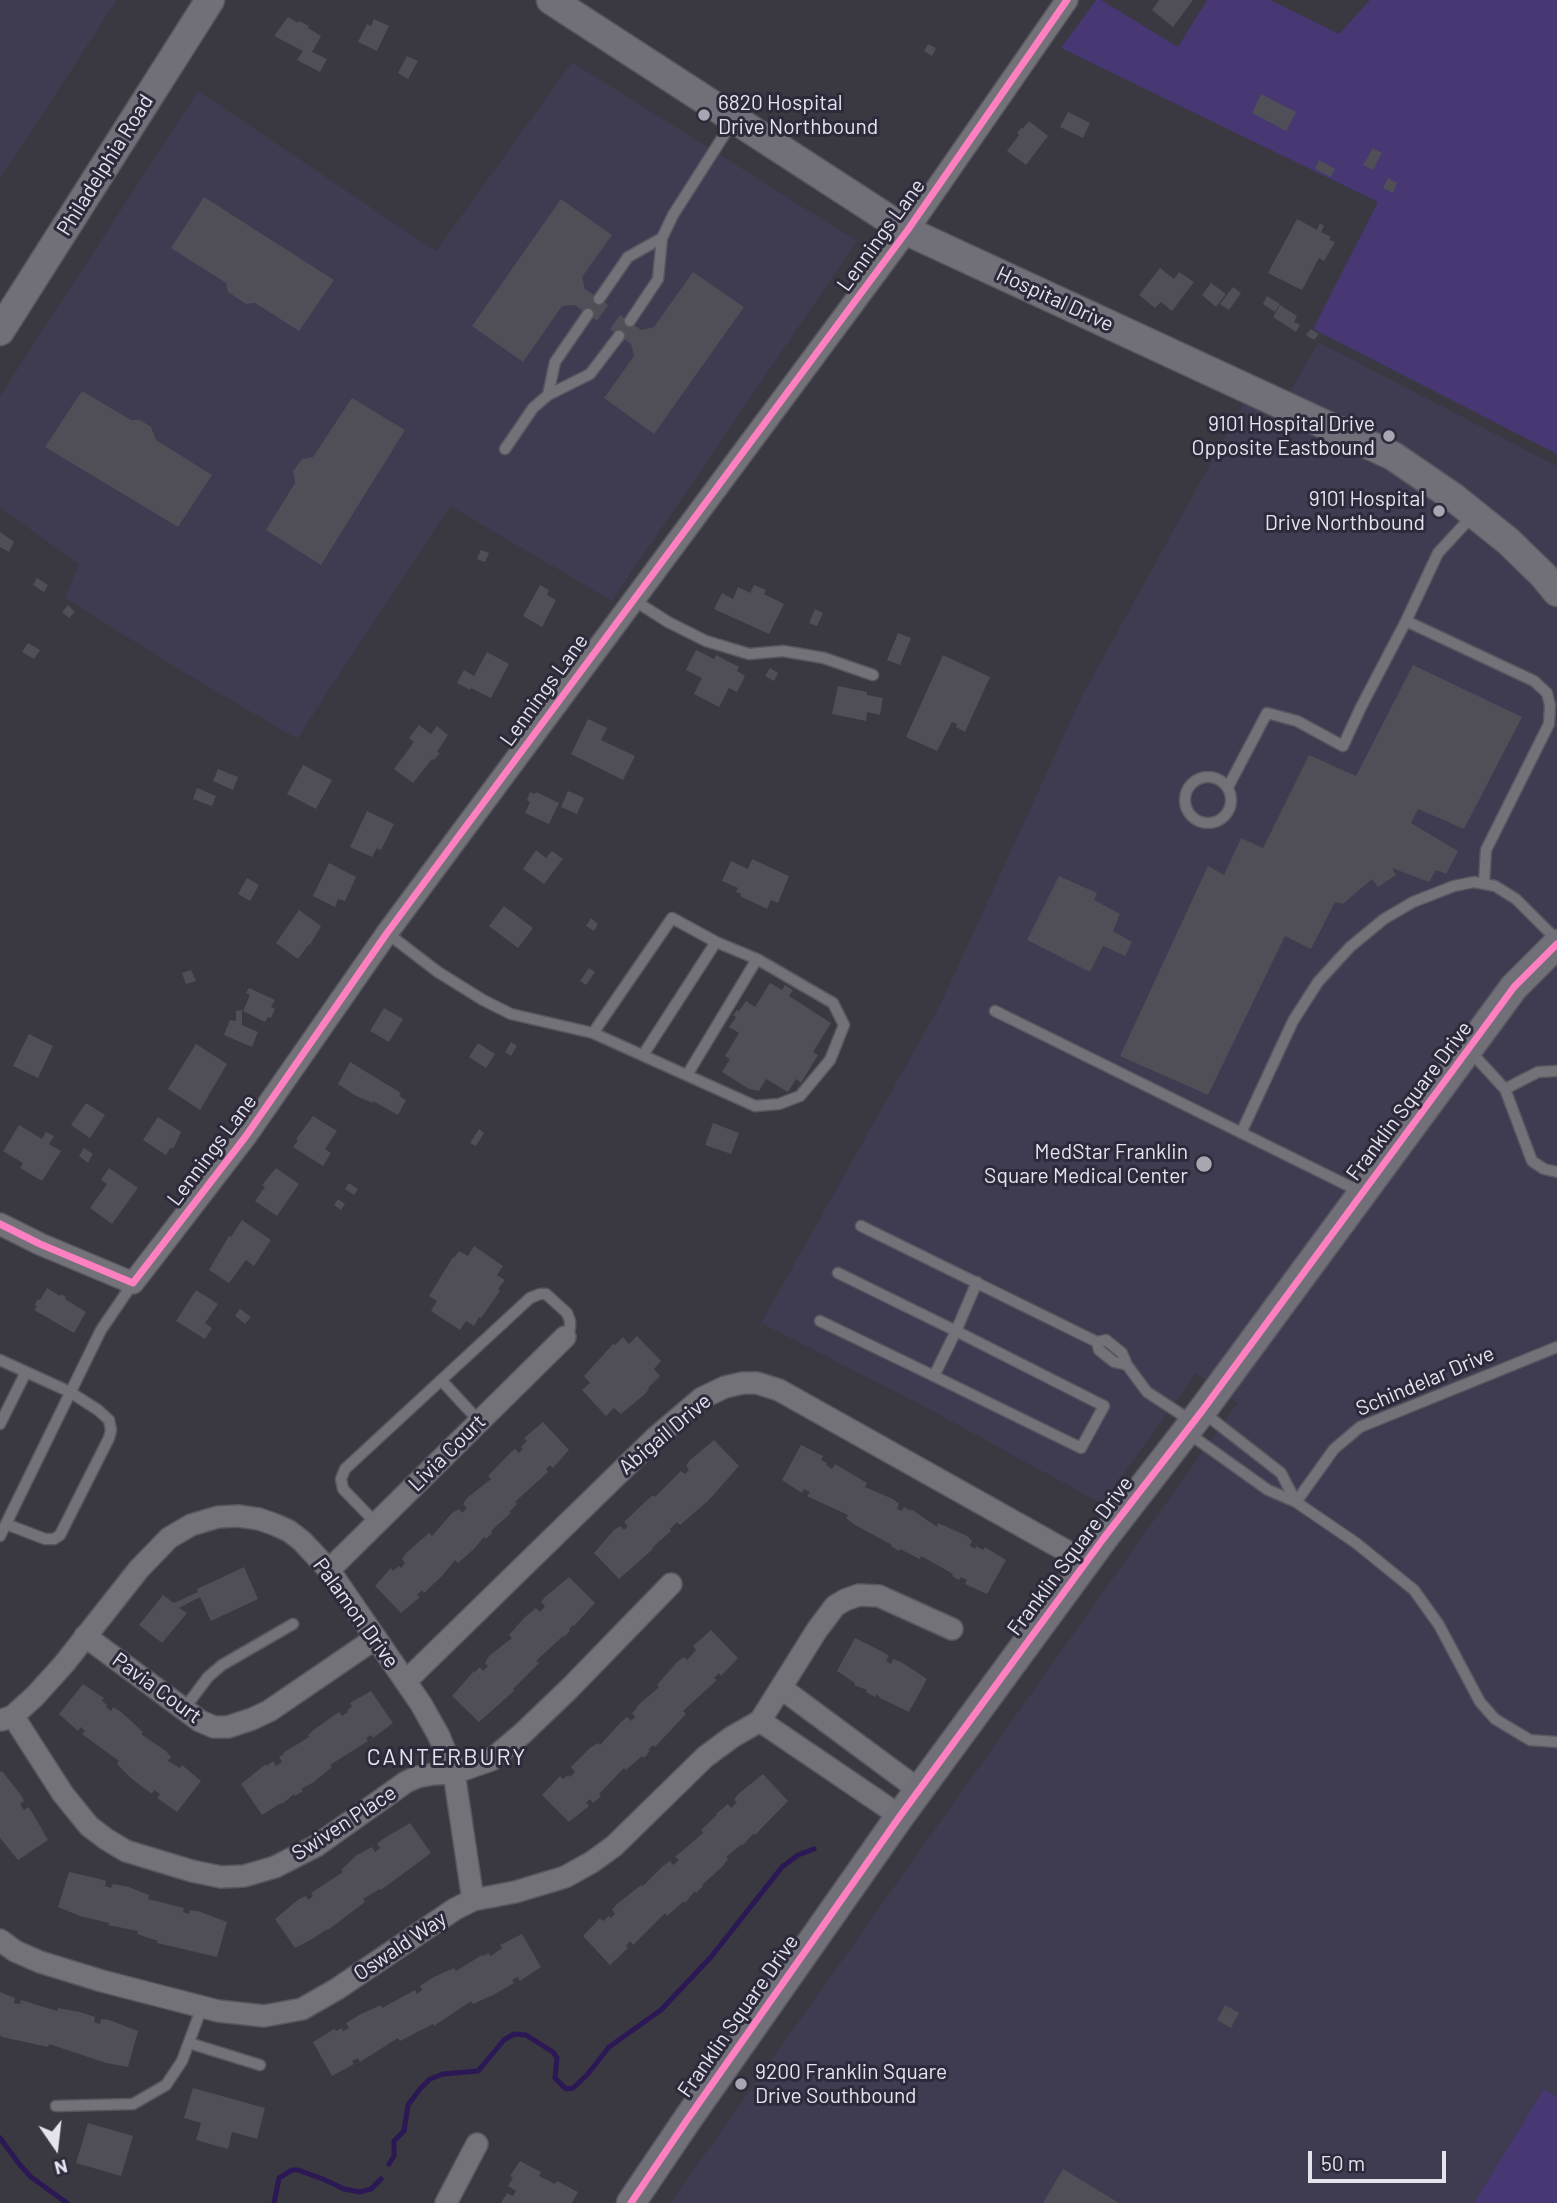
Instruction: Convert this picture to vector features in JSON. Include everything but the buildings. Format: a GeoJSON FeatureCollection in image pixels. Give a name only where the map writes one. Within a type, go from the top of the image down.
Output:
{"type":"FeatureCollection","features":[{"type":"Feature","properties":{"kind":"street","name":"Philadelphia Road"},"geometry":{"type":"LineString","coordinates":[[0,331],[210,0]]}},
{"type":"Feature","properties":{"kind":"street","name":"Hospital Drive"},"geometry":{"type":"LineString","coordinates":[[551,0],[907,231],[1393,456],[1474,513],[1508,541],[1557,592]]}},
{"type":"Feature","properties":{"kind":"street","name":"Lennings Lane"},"geometry":{"type":"LineString","coordinates":[[132,1283],[246,1136],[387,933],[907,231],[1066,0]]}},
{"type":"Feature","properties":{"kind":"street","name":"Franklin Square Drive"},"geometry":{"type":"LineString","coordinates":[[631,2203],[900,1816],[1086,1562],[1194,1421],[1514,987],[1557,942]]}},
{"type":"Feature","properties":{"kind":"street"},"geometry":{"type":"LineString","coordinates":[[0,1224],[132,1283]]}},
{"type":"Feature","properties":{"kind":"street","name":"Livia Court"},"geometry":{"type":"LineString","coordinates":[[329,1570],[565,1337]]}},
{"type":"Feature","properties":{"kind":"street","name":"Abigail Drive"},"geometry":{"type":"LineString","coordinates":[[405,1681],[655,1438],[702,1398],[725,1387],[743,1383],[757,1383],[779,1390],[1086,1562]]}},
{"type":"Feature","properties":{"kind":"street","name":"Palamon Drive"},"geometry":{"type":"LineString","coordinates":[[7,1718],[35,1696],[139,1569],[169,1538],[191,1525],[218,1517],[258,1519],[289,1531],[329,1570],[439,1735],[454,1773],[472,1900]]}},
{"type":"Feature","properties":{"kind":"street","name":"Swiven Place"},"geometry":{"type":"LineString","coordinates":[[7,1718],[89,1826],[106,1839],[126,1851],[192,1871],[221,1877],[244,1876],[275,1867],[316,1846],[417,1777],[454,1773],[491,1760],[570,1688],[671,1584]]}},
{"type":"Feature","properties":{"kind":"street","name":"Oswald Way"},"geometry":{"type":"LineString","coordinates":[[0,1940],[15,1951],[40,1962],[102,1982],[218,2011],[264,2016],[302,2009],[472,1900],[515,1892],[565,1877],[614,1846],[705,1756],[760,1721],[817,1630],[835,1606],[845,1600],[859,1595],[879,1596],[952,1629]]}},
{"type":"Feature","properties":{"kind":"street","name":"Pavia Court"},"geometry":{"type":"LineString","coordinates":[[85,1636],[200,1721],[214,1727],[228,1727],[269,1712],[376,1638]]}},
{"type":"Feature","properties":{"kind":"street"},"geometry":{"type":"LineString","coordinates":[[781,1688],[919,1790]]}},
{"type":"Feature","properties":{"kind":"street"},"geometry":{"type":"LineString","coordinates":[[760,1721],[900,1816]]}},
{"type":"Feature","properties":{"kind":"street"},"geometry":{"type":"LineString","coordinates":[[446,2203],[477,2144]]}},
{"type":"Feature","properties":{"kind":"lane"},"geometry":{"type":"LineString","coordinates":[[629,321],[658,279],[662,237],[673,215],[735,119]]}},
{"type":"Feature","properties":{"kind":"lane"},"geometry":{"type":"LineString","coordinates":[[599,299],[628,257],[662,237]]}},
{"type":"Feature","properties":{"kind":"lane"},"geometry":{"type":"LineString","coordinates":[[548,395],[555,362],[588,314]]}},
{"type":"Feature","properties":{"kind":"lane"},"geometry":{"type":"LineString","coordinates":[[505,449],[533,408],[548,395],[590,374],[620,336]]}},
{"type":"Feature","properties":{"kind":"lane"},"geometry":{"type":"LineString","coordinates":[[1228,787],[1223,781],[1208,776],[1193,782],[1185,794],[1186,807],[1193,818],[1202,822],[1213,822],[1224,817],[1232,797],[1228,787],[1266,713],[1297,721],[1343,746],[1438,553],[1474,513]]}},
{"type":"Feature","properties":{"kind":"lane"},"geometry":{"type":"LineString","coordinates":[[632,600],[706,641],[749,654],[783,651],[824,658],[873,674]]}},
{"type":"Feature","properties":{"kind":"lane"},"geometry":{"type":"LineString","coordinates":[[1406,621],[1534,681],[1547,693],[1550,705],[1549,724],[1486,850],[1483,884]]}},
{"type":"Feature","properties":{"kind":"lane"},"geometry":{"type":"LineString","coordinates":[[1241,1133],[1293,1021],[1318,982],[1350,947],[1384,919],[1413,902],[1454,886],[1483,884],[1495,886],[1516,900],[1557,942]]}},
{"type":"Feature","properties":{"kind":"lane"},"geometry":{"type":"LineString","coordinates":[[387,933],[438,972],[511,1014],[593,1033],[755,1106],[779,1104],[800,1096],[830,1060],[844,1025],[833,1003],[757,959],[716,942],[672,918],[593,1033]]}},
{"type":"Feature","properties":{"kind":"lane"},"geometry":{"type":"LineString","coordinates":[[643,1055],[716,942]]}},
{"type":"Feature","properties":{"kind":"lane"},"geometry":{"type":"LineString","coordinates":[[687,1075],[757,959]]}},
{"type":"Feature","properties":{"kind":"lane"},"geometry":{"type":"LineString","coordinates":[[995,1012],[1363,1193]]}},
{"type":"Feature","properties":{"kind":"lane"},"geometry":{"type":"LineString","coordinates":[[1469,1049],[1505,1089],[1532,1161],[1544,1169],[1557,1172]]}},
{"type":"Feature","properties":{"kind":"lane"},"geometry":{"type":"LineString","coordinates":[[1505,1089],[1538,1072],[1557,1071]]}},
{"type":"Feature","properties":{"kind":"lane"},"geometry":{"type":"LineString","coordinates":[[862,1226],[1097,1342],[1106,1340],[1122,1353],[1127,1365],[1147,1392],[1281,1473],[1296,1502]]}},
{"type":"Feature","properties":{"kind":"lane"},"geometry":{"type":"LineString","coordinates":[[820,1321],[1081,1448],[1104,1406],[838,1273]]}},
{"type":"Feature","properties":{"kind":"lane"},"geometry":{"type":"LineString","coordinates":[[934,1376],[977,1282]]}},
{"type":"Feature","properties":{"kind":"lane"},"geometry":{"type":"LineString","coordinates":[[0,1536],[101,1330],[132,1283]]}},
{"type":"Feature","properties":{"kind":"lane"},"geometry":{"type":"LineString","coordinates":[[376,1523],[343,1489],[341,1479],[345,1469],[530,1298],[545,1294],[567,1313],[570,1328],[565,1337]]}},
{"type":"Feature","properties":{"kind":"lane","name":"Schindelar Drive"},"geometry":{"type":"LineString","coordinates":[[1296,1502],[1334,1449],[1360,1427],[1557,1347]]}},
{"type":"Feature","properties":{"kind":"lane"},"geometry":{"type":"LineString","coordinates":[[0,1360],[70,1392],[109,1420],[111,1430],[60,1535],[54,1539],[45,1539],[6,1524]]}},
{"type":"Feature","properties":{"kind":"lane"},"geometry":{"type":"LineString","coordinates":[[0,1424],[26,1372]]}},
{"type":"Feature","properties":{"kind":"lane"},"geometry":{"type":"LineString","coordinates":[[441,1380],[479,1422]]}},
{"type":"Feature","properties":{"kind":"lane"},"geometry":{"type":"LineString","coordinates":[[1194,1421],[1268,1490],[1296,1502],[1356,1543],[1414,1590],[1439,1625],[1480,1702],[1495,1719],[1530,1740],[1557,1742]]}},
{"type":"Feature","properties":{"kind":"lane"},"geometry":{"type":"LineString","coordinates":[[184,1709],[208,1676],[222,1665],[293,1624]]}},
{"type":"Feature","properties":{"kind":"lane"},"geometry":{"type":"LineString","coordinates":[[56,2106],[133,2104],[166,2085],[183,2061],[202,2007]]}},
{"type":"Feature","properties":{"kind":"lane"},"geometry":{"type":"LineString","coordinates":[[189,2043],[260,2065]]}},
{"type":"Feature","properties":{"kind":"shaded area"},"geometry":{"type":"Polygon","coordinates":[[[0,0],[117,0],[0,179],[0,0]]]}},
{"type":"Feature","properties":{"kind":"shaded area"},"geometry":{"type":"Polygon","coordinates":[[[1096,0],[1101,0],[1178,47],[1207,0],[1270,0],[1339,34],[1370,0],[1557,0],[1557,454],[1313,329],[1378,202],[1061,48],[1096,0]]]}},
{"type":"Feature","properties":{"kind":"shaded area"},"geometry":{"type":"Polygon","coordinates":[[[572,62],[857,241],[612,601],[450,506],[297,739],[65,598],[79,564],[0,508],[0,396],[198,91],[436,251],[572,62]]]}},
{"type":"Feature","properties":{"kind":"shaded area","name":"MedStar Franklin Square Medical Center"},"geometry":{"type":"Polygon","coordinates":[[[1318,342],[1557,466],[1557,2203],[670,2203],[1237,1403],[1196,1373],[1102,1504],[923,1406],[761,1323],[940,1005],[1082,696],[1252,388],[1281,408],[1318,342]]]}},
{"type":"Feature","properties":{"kind":"shaded area"},"geometry":{"type":"Polygon","coordinates":[[[1544,2089],[1557,2097],[1557,2203],[1474,2203],[1544,2089]]]}},
{"type":"Feature","properties":{"kind":"waterway"},"geometry":{"type":"LineString","coordinates":[[389,2164],[394,2156],[394,2141],[404,2131],[408,2105],[420,2089],[430,2079],[443,2074],[478,2071],[504,2040],[514,2034],[526,2035],[553,2052],[557,2058],[555,2078],[566,2089],[573,2088],[609,2047],[661,2010],[711,1957],[782,1867],[798,1855],[814,1849]]}},
{"type":"Feature","properties":{"kind":"waterway"},"geometry":{"type":"LineString","coordinates":[[0,2138],[31,2177],[67,2203]]}},
{"type":"Feature","properties":{"kind":"waterway"},"geometry":{"type":"LineString","coordinates":[[274,2203],[279,2178],[292,2170],[360,2192],[371,2189],[381,2179]]}},
{"type":"Feature","properties":{"kind":"cycle path"},"geometry":{"type":"LineString","coordinates":[[0,1224],[133,1283],[246,1136],[387,933],[907,231],[1067,0]]}},
{"type":"Feature","properties":{"kind":"cycle path"},"geometry":{"type":"LineString","coordinates":[[631,2203],[900,1816],[1103,1539],[1202,1411],[1514,987],[1557,944]]}},
{"type":"Feature","properties":{"kind":"place","name":"6820 Hospital Drive Northbound"},"geometry":{"type":"Point","coordinates":[704,115]}},
{"type":"Feature","properties":{"kind":"place","name":"9101 Hospital Drive Opposite Eastbound"},"geometry":{"type":"Point","coordinates":[1389,436]}},
{"type":"Feature","properties":{"kind":"place","name":"9101 Hospital Drive Northbound"},"geometry":{"type":"Point","coordinates":[1439,511]}},
{"type":"Feature","properties":{"kind":"place","name":"MedStar Franklin Square Medical Center"},"geometry":{"type":"Point","coordinates":[1204,1164]}},
{"type":"Feature","properties":{"kind":"place","name":"9200 Franklin Square Drive Southbound"},"geometry":{"type":"Point","coordinates":[741,2084]}},
{"type":"Feature","properties":{"kind":"district","name":"CANTERBURY"},"geometry":{"type":"Point","coordinates":[447,1757]}}]}
